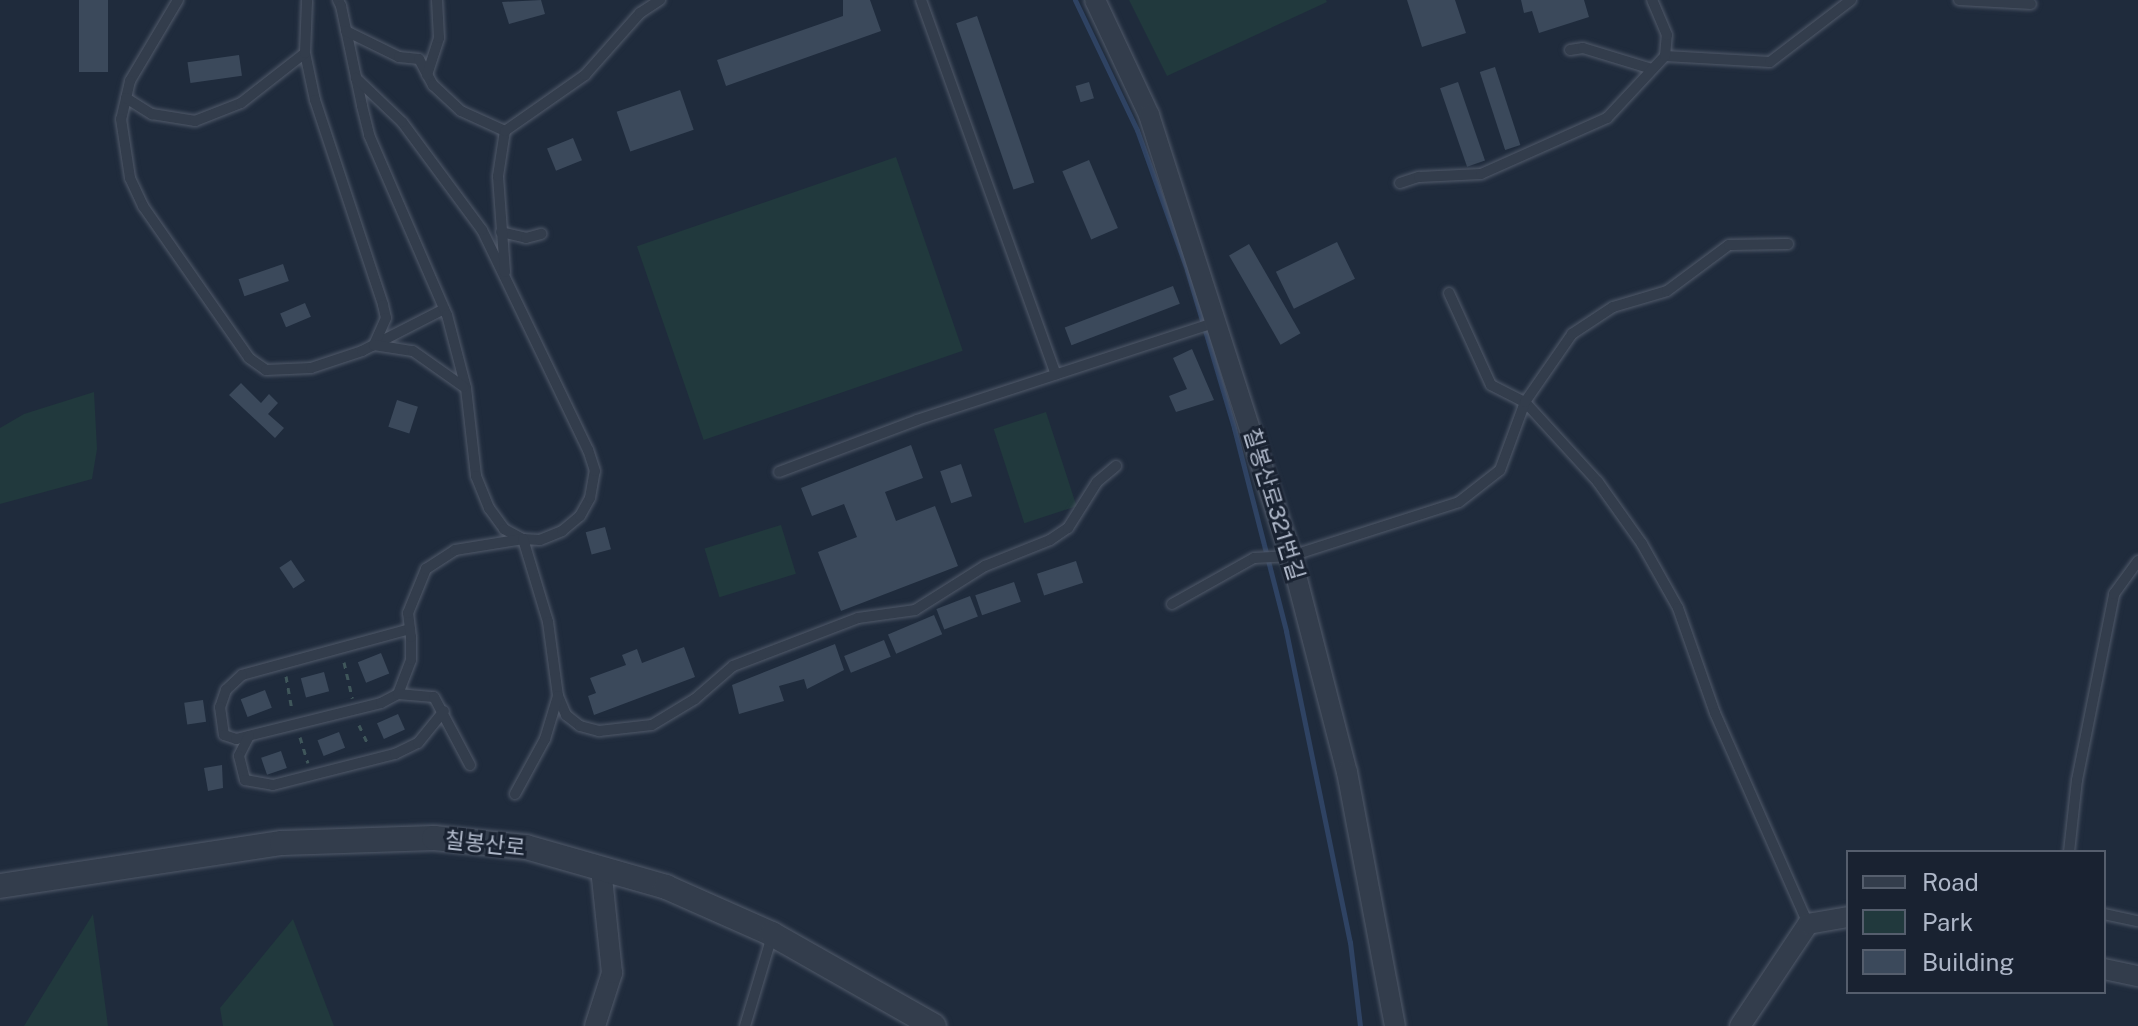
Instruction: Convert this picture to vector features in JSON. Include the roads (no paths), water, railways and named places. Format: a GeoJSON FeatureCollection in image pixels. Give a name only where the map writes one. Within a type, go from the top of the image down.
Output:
{"type":"FeatureCollection","features":[{"type":"Feature","properties":{"kind":"street","name":"칠봉산로321번길"},"geometry":{"type":"LineString","coordinates":[[1095,0],[1149,115],[1218,321],[1347,772],[1395,1026]]}},
{"type":"Feature","properties":{"kind":"street","name":"칠봉산로"},"geometry":{"type":"LineString","coordinates":[[0,886],[282,843],[419,839],[526,847],[666,887],[772,934],[934,1026]]}},
{"type":"Feature","properties":{"kind":"street"},"geometry":{"type":"LineString","coordinates":[[595,1026],[612,973],[601,868]]}},
{"type":"Feature","properties":{"kind":"street"},"geometry":{"type":"LineString","coordinates":[[1740,1026],[1808,924],[1846,917]]}},
{"type":"Feature","properties":{"kind":"street"},"geometry":{"type":"LineString","coordinates":[[2106,969],[2138,976]]}},
{"type":"Feature","properties":{"kind":"lane"},"geometry":{"type":"LineString","coordinates":[[178,0],[130,81],[121,119],[130,178],[143,206],[249,358],[266,370],[298,370],[374,345],[444,309]]}},
{"type":"Feature","properties":{"kind":"lane"},"geometry":{"type":"LineString","coordinates":[[307,0],[305,53],[315,100],[386,318],[374,345]]}},
{"type":"Feature","properties":{"kind":"lane"},"geometry":{"type":"LineString","coordinates":[[338,0],[369,135],[444,309],[466,388],[476,476],[504,529],[523,539],[548,622],[558,696],[566,715],[580,726],[624,732],[652,725],[695,699],[733,666],[858,618],[915,610],[985,566],[1050,540],[1068,528],[1097,482],[1116,466]]}},
{"type":"Feature","properties":{"kind":"lane"},"geometry":{"type":"LineString","coordinates":[[427,75],[439,38],[437,0]]}},
{"type":"Feature","properties":{"kind":"lane"},"geometry":{"type":"LineString","coordinates":[[505,279],[498,176],[505,131],[585,75],[640,13],[660,0]]}},
{"type":"Feature","properties":{"kind":"lane"},"geometry":{"type":"LineString","coordinates":[[921,0],[1056,374]]}},
{"type":"Feature","properties":{"kind":"lane"},"geometry":{"type":"LineString","coordinates":[[1400,183],[1419,177],[1461,178],[1516,161],[1607,118],[1665,56],[1667,35],[1652,0]]}},
{"type":"Feature","properties":{"kind":"lane"},"geometry":{"type":"LineString","coordinates":[[1665,56],[1770,62],[1851,0]]}},
{"type":"Feature","properties":{"kind":"lane"},"geometry":{"type":"LineString","coordinates":[[1959,0],[2031,4]]}},
{"type":"Feature","properties":{"kind":"lane"},"geometry":{"type":"LineString","coordinates":[[346,31],[399,57],[419,59],[427,75],[461,111],[505,131]]}},
{"type":"Feature","properties":{"kind":"lane"},"geometry":{"type":"LineString","coordinates":[[1570,50],[1583,48],[1652,69]]}},
{"type":"Feature","properties":{"kind":"lane"},"geometry":{"type":"LineString","coordinates":[[126,98],[152,114],[205,118],[241,103],[305,53]]}},
{"type":"Feature","properties":{"kind":"lane"},"geometry":{"type":"LineString","coordinates":[[356,78],[402,122],[482,230],[595,471],[580,516],[540,540],[523,539],[455,550],[438,558],[415,587],[410,629],[411,660],[398,694]]}},
{"type":"Feature","properties":{"kind":"lane"},"geometry":{"type":"LineString","coordinates":[[501,232],[526,238],[541,234]]}},
{"type":"Feature","properties":{"kind":"lane"},"geometry":{"type":"LineString","coordinates":[[1172,604],[1254,558],[1285,555],[1417,518],[1484,488],[1500,470],[1525,402],[1572,334],[1613,307],[1667,291],[1729,245],[1788,244]]}},
{"type":"Feature","properties":{"kind":"lane"},"geometry":{"type":"LineString","coordinates":[[1449,293],[1491,385],[1525,402],[1598,482],[1642,544],[1678,608],[1715,713],[1808,924]]}},
{"type":"Feature","properties":{"kind":"lane"},"geometry":{"type":"LineString","coordinates":[[779,472],[1056,374],[1190,333],[1218,321]]}},
{"type":"Feature","properties":{"kind":"lane"},"geometry":{"type":"LineString","coordinates":[[374,345],[413,351],[466,388]]}},
{"type":"Feature","properties":{"kind":"lane"},"geometry":{"type":"LineString","coordinates":[[2069,850],[2077,780],[2114,594],[2138,561]]}},
{"type":"Feature","properties":{"kind":"lane"},"geometry":{"type":"LineString","coordinates":[[410,629],[242,675],[226,690],[220,720],[224,735],[249,736],[398,694],[425,693],[444,711],[470,765]]}},
{"type":"Feature","properties":{"kind":"lane"},"geometry":{"type":"LineString","coordinates":[[515,794],[545,739],[558,696]]}},
{"type":"Feature","properties":{"kind":"lane"},"geometry":{"type":"LineString","coordinates":[[249,736],[239,756],[245,780],[273,785],[395,754],[418,743],[444,711]]}},
{"type":"Feature","properties":{"kind":"lane"},"geometry":{"type":"LineString","coordinates":[[2106,914],[2138,921]]}},
{"type":"Feature","properties":{"kind":"lane"},"geometry":{"type":"LineString","coordinates":[[745,1026],[772,934]]}},
{"type":"Feature","properties":{"kind":"waterway"},"geometry":{"type":"LineString","coordinates":[[1075,0],[1137,130],[1187,270],[1234,428],[1286,631],[1350,942],[1360,1026]]}}]}
